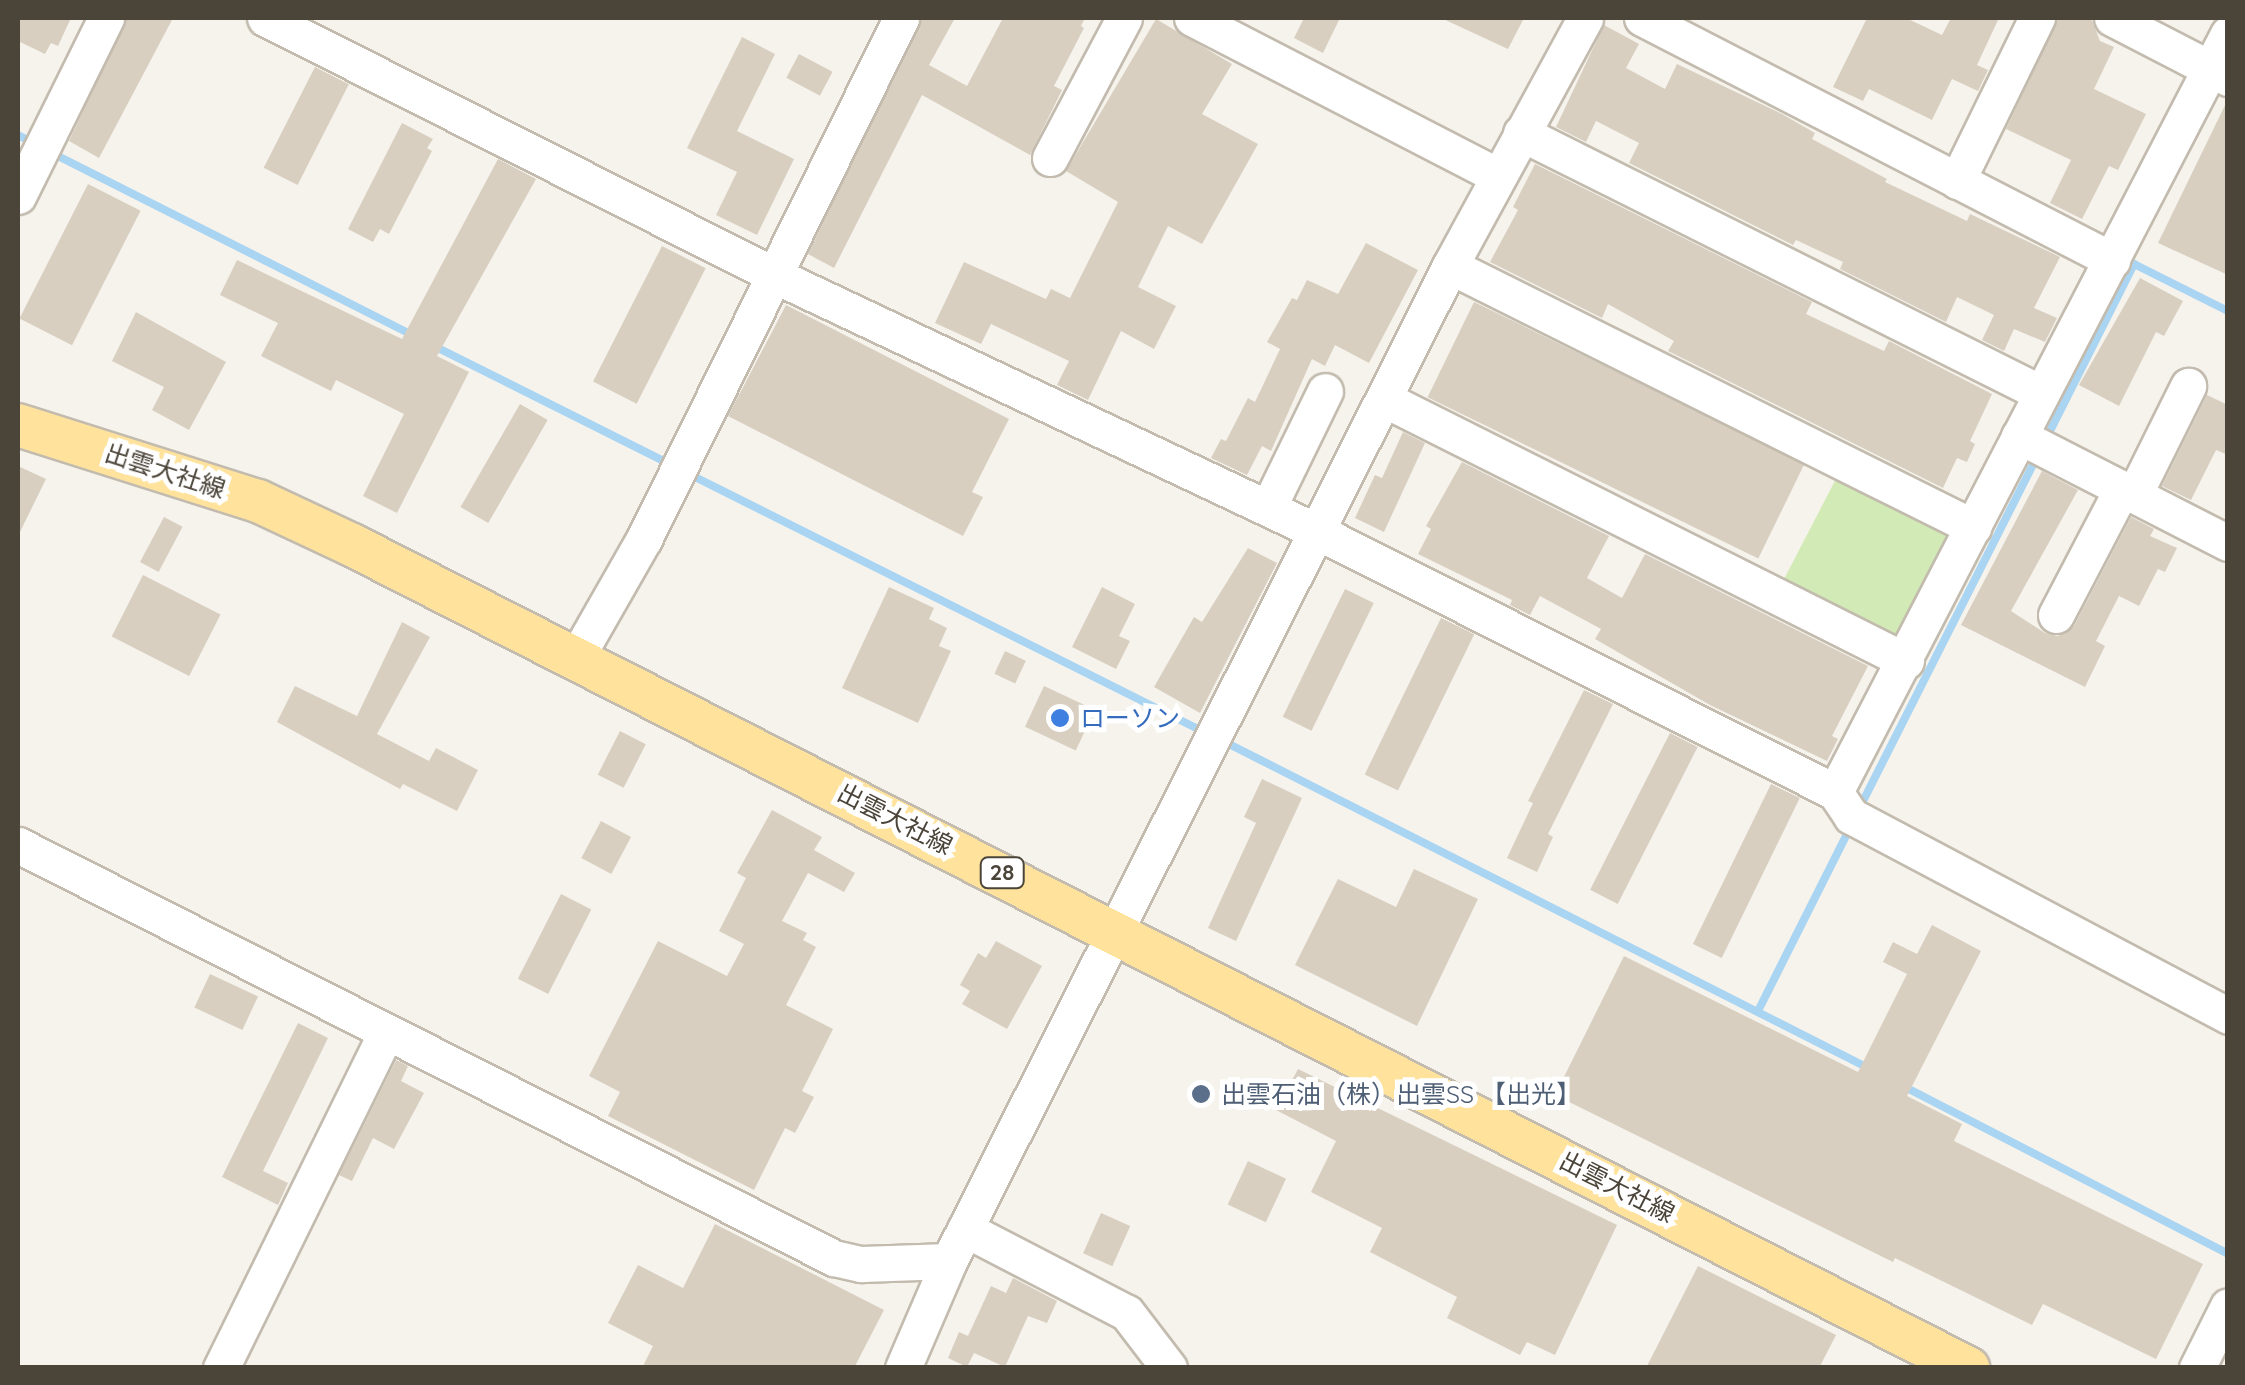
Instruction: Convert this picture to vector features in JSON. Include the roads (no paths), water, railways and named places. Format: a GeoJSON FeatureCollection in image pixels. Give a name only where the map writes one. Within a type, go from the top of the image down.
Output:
{"type":"FeatureCollection","features":[{"type":"Feature","properties":{"kind":"main road","name":"出雲大社線"},"geometry":{"type":"LineString","coordinates":[[18,425],[258,502],[1117,931],[1968,1368]]}},
{"type":"Feature","properties":{"kind":"street"},"geometry":{"type":"LineString","coordinates":[[18,196],[106,18]]}},
{"type":"Feature","properties":{"kind":"street"},"geometry":{"type":"LineString","coordinates":[[265,18],[776,276],[1318,532],[1835,792],[1850,816],[2228,1016]]}},
{"type":"Feature","properties":{"kind":"street"},"geometry":{"type":"LineString","coordinates":[[576,658],[644,539],[901,18]]}},
{"type":"Feature","properties":{"kind":"street"},"geometry":{"type":"LineString","coordinates":[[1050,158],[1124,18]]}},
{"type":"Feature","properties":{"kind":"street"},"geometry":{"type":"LineString","coordinates":[[1192,18],[1498,176]]}},
{"type":"Feature","properties":{"kind":"street"},"geometry":{"type":"LineString","coordinates":[[902,1368],[957,1245],[1450,266],[1584,18]]}},
{"type":"Feature","properties":{"kind":"street"},"geometry":{"type":"LineString","coordinates":[[1642,18],[2112,260]]}},
{"type":"Feature","properties":{"kind":"street"},"geometry":{"type":"LineString","coordinates":[[1957,181],[2036,18]]}},
{"type":"Feature","properties":{"kind":"street"},"geometry":{"type":"LineString","coordinates":[[2112,18],[2218,74]]}},
{"type":"Feature","properties":{"kind":"street"},"geometry":{"type":"LineString","coordinates":[[1835,792],[1906,661],[2018,436],[2218,74],[2228,34]]}},
{"type":"Feature","properties":{"kind":"street"},"geometry":{"type":"LineString","coordinates":[[1521,133],[2041,393]]}},
{"type":"Feature","properties":{"kind":"street"},"geometry":{"type":"LineString","coordinates":[[1450,266],[1973,527]]}},
{"type":"Feature","properties":{"kind":"street"},"geometry":{"type":"LineString","coordinates":[[2056,615],[2188,386]]}},
{"type":"Feature","properties":{"kind":"street"},"geometry":{"type":"LineString","coordinates":[[1268,508],[1326,391]]}},
{"type":"Feature","properties":{"kind":"street"},"geometry":{"type":"LineString","coordinates":[[1384,399],[1906,661]]}},
{"type":"Feature","properties":{"kind":"street"},"geometry":{"type":"LineString","coordinates":[[2018,436],[2228,543]]}},
{"type":"Feature","properties":{"kind":"street"},"geometry":{"type":"LineString","coordinates":[[18,845],[834,1258],[861,1264],[957,1245],[1127,1313],[1169,1368]]}},
{"type":"Feature","properties":{"kind":"street"},"geometry":{"type":"LineString","coordinates":[[220,1368],[386,1032]]}},
{"type":"Feature","properties":{"kind":"street"},"geometry":{"type":"LineString","coordinates":[[2197,1368],[2228,1306]]}},
{"type":"Feature","properties":{"kind":"waterway"},"geometry":{"type":"LineString","coordinates":[[18,135],[33,143]]}},
{"type":"Feature","properties":{"kind":"waterway"},"geometry":{"type":"LineString","coordinates":[[50,152],[413,335]]}},
{"type":"Feature","properties":{"kind":"waterway"},"geometry":{"type":"LineString","coordinates":[[2046,439],[2134,264],[2228,311]]}},
{"type":"Feature","properties":{"kind":"waterway"},"geometry":{"type":"LineString","coordinates":[[434,346],[672,465]]}},
{"type":"Feature","properties":{"kind":"waterway"},"geometry":{"type":"LineString","coordinates":[[1859,809],[2037,456]]}},
{"type":"Feature","properties":{"kind":"waterway"},"geometry":{"type":"LineString","coordinates":[[689,474],[1204,732]]}},
{"type":"Feature","properties":{"kind":"waterway"},"geometry":{"type":"LineString","coordinates":[[1221,740],[1868,1068]]}},
{"type":"Feature","properties":{"kind":"waterway"},"geometry":{"type":"LineString","coordinates":[[1758,1011],[1851,826]]}},
{"type":"Feature","properties":{"kind":"waterway"},"geometry":{"type":"LineString","coordinates":[[1903,1086],[2228,1254]]}},
{"type":"Feature","properties":{"kind":"place","name":"ローソン"},"geometry":{"type":"Point","coordinates":[1060,718]}},
{"type":"Feature","properties":{"kind":"place","name":"出雲石油（株）出雲SS 【出光】"},"geometry":{"type":"Point","coordinates":[1201,1094]}}]}
